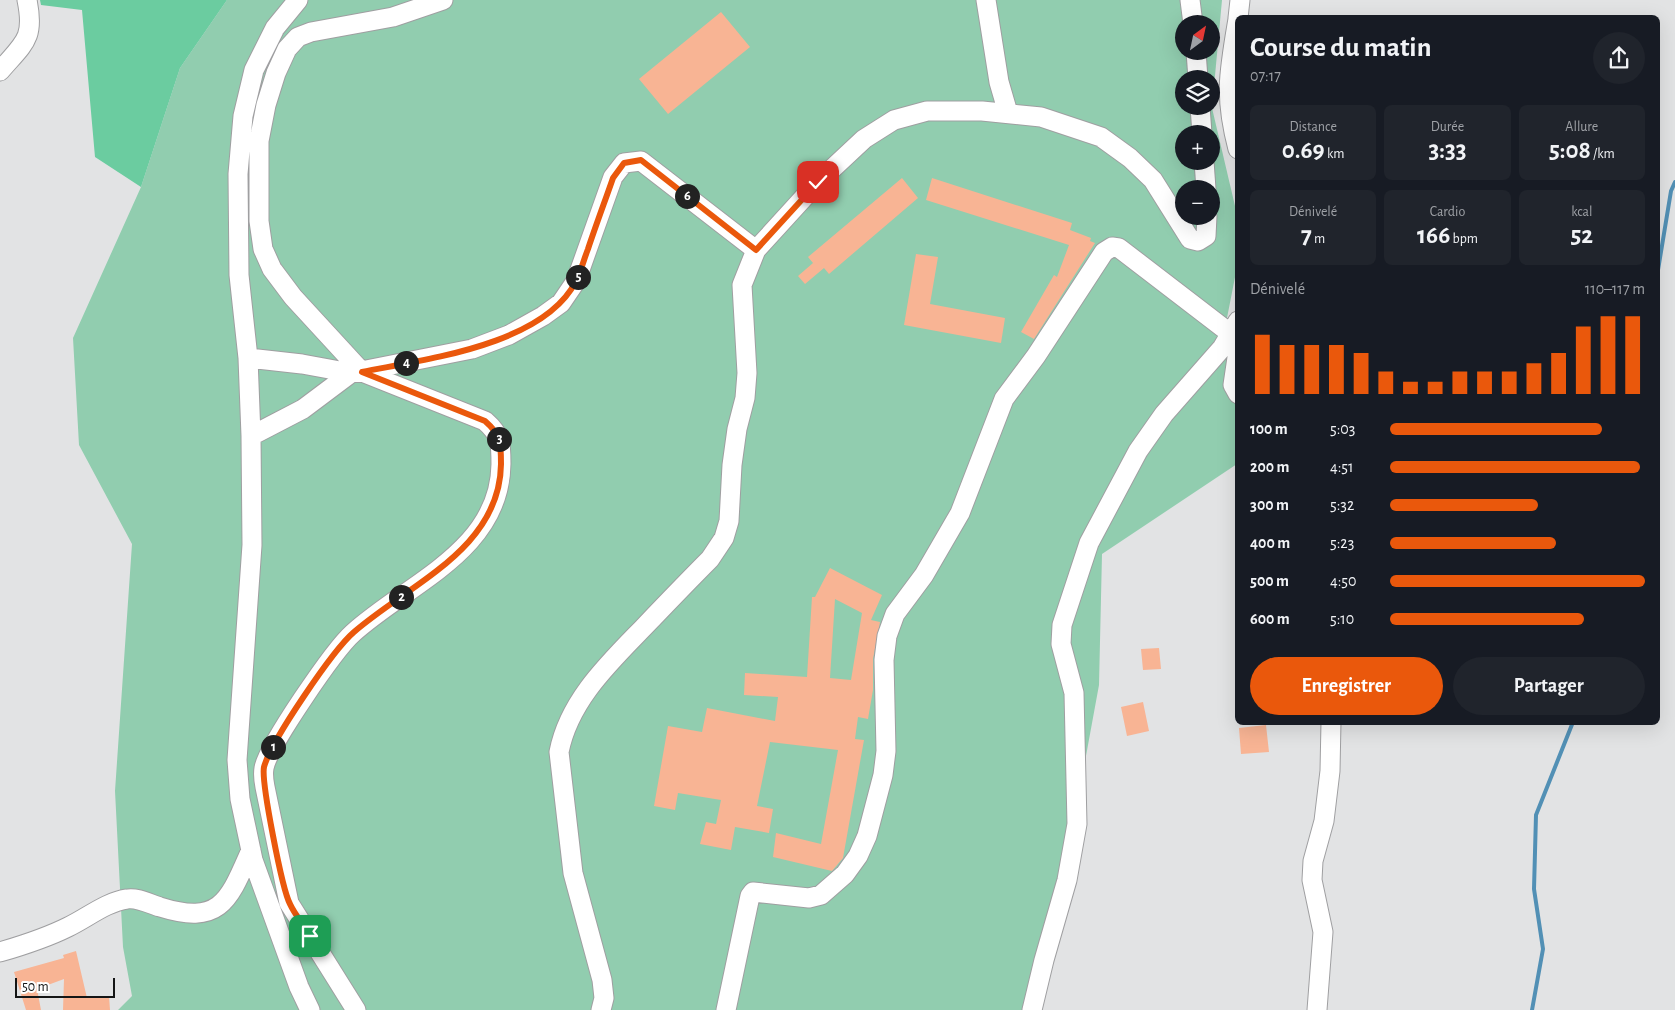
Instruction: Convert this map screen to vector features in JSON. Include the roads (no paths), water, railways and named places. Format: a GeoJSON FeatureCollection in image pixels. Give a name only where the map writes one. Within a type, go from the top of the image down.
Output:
{"type":"FeatureCollection","features":[{"type":"Feature","properties":{"kind":"street"},"geometry":{"type":"LineString","coordinates":[[0,71],[30,34],[31,20],[27,0]]}},
{"type":"Feature","properties":{"kind":"street"},"geometry":{"type":"LineString","coordinates":[[298,0],[275,28],[254,70],[243,116],[238,174],[239,275],[248,358],[251,436],[252,545],[237,760],[240,798],[251,850],[299,987],[310,1010]]}},
{"type":"Feature","properties":{"kind":"street"},"geometry":{"type":"LineString","coordinates":[[357,373],[293,297],[272,269],[263,250],[259,220],[259,140],[266,105],[276,73],[288,49],[298,37],[311,32],[393,17],[442,0]]}},
{"type":"Feature","properties":{"kind":"street"},"geometry":{"type":"LineString","coordinates":[[986,0],[1000,82],[1008,113]]}},
{"type":"Feature","properties":{"kind":"street"},"geometry":{"type":"LineString","coordinates":[[1190,0],[1192,15]]}},
{"type":"Feature","properties":{"kind":"street"},"geometry":{"type":"LineString","coordinates":[[1238,15],[1240,0]]}},
{"type":"Feature","properties":{"kind":"street"},"geometry":{"type":"LineString","coordinates":[[1235,38],[1228,83],[1230,118],[1235,137]]}},
{"type":"Feature","properties":{"kind":"street"},"geometry":{"type":"LineString","coordinates":[[601,1010],[604,998],[602,980],[573,873],[559,752],[561,739],[569,720],[594,679],[710,559],[724,538],[729,521],[732,465],[737,429],[745,398],[747,381],[742,285],[756,250],[818,182],[864,139],[894,120],[927,111],[982,110],[1040,117],[1101,137],[1130,158],[1153,180],[1175,215]]}},
{"type":"Feature","properties":{"kind":"street"},"geometry":{"type":"LineString","coordinates":[[251,436],[303,408],[357,373],[472,349],[509,335],[543,316],[562,302],[576,281],[613,178],[624,163],[641,160],[756,250]]}},
{"type":"Feature","properties":{"kind":"street"},"geometry":{"type":"LineString","coordinates":[[1181,225],[1190,239],[1198,241],[1206,236],[1207,225]]}},
{"type":"Feature","properties":{"kind":"street"},"geometry":{"type":"LineString","coordinates":[[726,1010],[750,896],[753,892],[809,898],[821,895],[845,874],[858,856],[867,836],[883,776],[886,751],[884,660],[887,636],[895,614],[924,575],[960,513],[1004,400],[1036,356],[1104,252],[1112,247],[1120,248],[1235,336]]}},
{"type":"Feature","properties":{"kind":"street"},"geometry":{"type":"LineString","coordinates":[[1032,1010],[1067,880],[1077,824],[1074,693],[1062,644],[1062,625],[1089,543],[1138,451],[1164,414],[1235,338]]}},
{"type":"Feature","properties":{"kind":"street"},"geometry":{"type":"LineString","coordinates":[[1235,353],[1233,385],[1235,389]]}},
{"type":"Feature","properties":{"kind":"street"},"geometry":{"type":"LineString","coordinates":[[248,358],[357,373],[485,421],[497,431],[501,445],[501,484],[488,515],[470,542],[442,567],[352,633],[312,686],[272,748],[264,768],[264,787],[289,903],[356,1010]]}},
{"type":"Feature","properties":{"kind":"street"},"geometry":{"type":"LineString","coordinates":[[1318,1010],[1323,932],[1312,880],[1313,861],[1324,820],[1330,770],[1331,725]]}},
{"type":"Feature","properties":{"kind":"street"},"geometry":{"type":"LineString","coordinates":[[0,952],[40,940],[113,903],[128,898],[182,914],[198,914],[214,910],[226,900],[234,889],[251,850]]}},
{"type":"Feature","properties":{"kind":"waterway"},"geometry":{"type":"LineString","coordinates":[[1660,258],[1671,191],[1675,182]]}},
{"type":"Feature","properties":{"kind":"waterway"},"geometry":{"type":"LineString","coordinates":[[1532,1010],[1543,949],[1534,889],[1536,815],[1572,725]]}}]}
